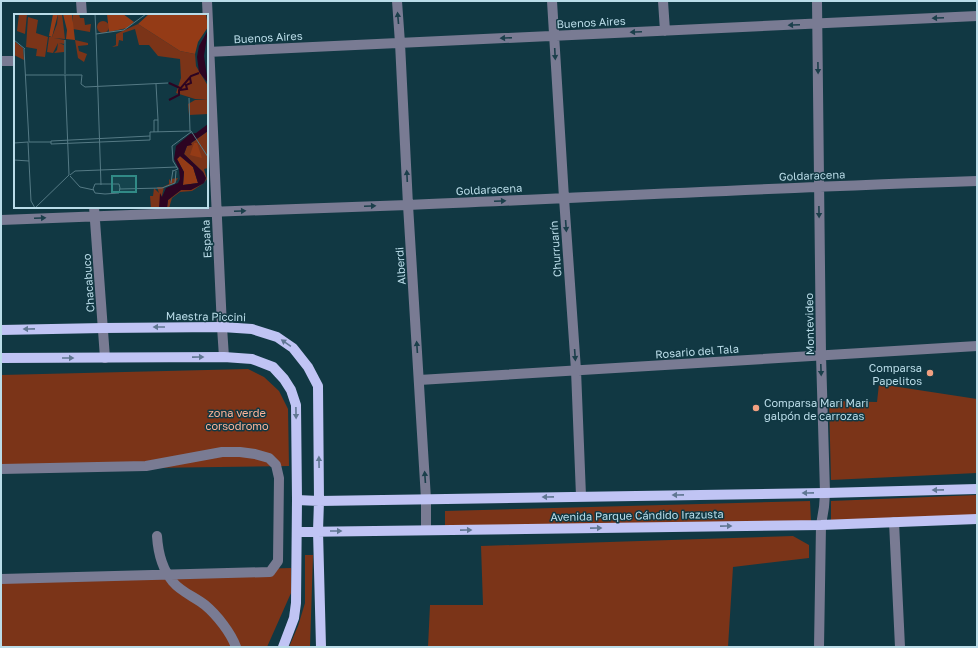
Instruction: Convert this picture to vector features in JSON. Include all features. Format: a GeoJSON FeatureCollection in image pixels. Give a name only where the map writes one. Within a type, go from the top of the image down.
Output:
{"type":"FeatureCollection","features":[{"type":"Feature","properties":{"kind":"main road","name":"Maestra Piccini"},"geometry":{"type":"LineString","coordinates":[[1,330],[222,327],[252,329],[277,337],[293,348],[308,367],[318,386],[318,531],[321,647]]}},
{"type":"Feature","properties":{"kind":"main road"},"geometry":{"type":"LineString","coordinates":[[1,358],[224,356],[252,358],[272,367],[284,378],[291,390],[296,405],[297,532],[296,603],[294,618],[283,647]]}},
{"type":"Feature","properties":{"kind":"main road","name":"Avenida Parque Cándido Irazusta"},"geometry":{"type":"LineString","coordinates":[[297,500],[319,501],[825,493],[977,489]]}},
{"type":"Feature","properties":{"kind":"main road","name":"Avenida Parque Cándido Irazusta"},"geometry":{"type":"LineString","coordinates":[[297,532],[821,525],[977,519]]}},
{"type":"Feature","properties":{"kind":"street"},"geometry":{"type":"LineString","coordinates":[[81,1],[82,14]]}},
{"type":"Feature","properties":{"kind":"street","name":"España"},"geometry":{"type":"LineString","coordinates":[[207,1],[207,14]]}},
{"type":"Feature","properties":{"kind":"street","name":"Alberdi"},"geometry":{"type":"LineString","coordinates":[[397,1],[426,499],[426,530]]}},
{"type":"Feature","properties":{"kind":"street","name":"Churruarín"},"geometry":{"type":"LineString","coordinates":[[552,1],[576,370],[581,496]]}},
{"type":"Feature","properties":{"kind":"street"},"geometry":{"type":"LineString","coordinates":[[663,1],[665,31]]}},
{"type":"Feature","properties":{"kind":"street","name":"Montevideo"},"geometry":{"type":"LineString","coordinates":[[817,1],[821,355],[825,493],[821,525],[819,647]]}},
{"type":"Feature","properties":{"kind":"street","name":"Buenos Aires"},"geometry":{"type":"LineString","coordinates":[[208,52],[977,16]]}},
{"type":"Feature","properties":{"kind":"street","name":"España"},"geometry":{"type":"LineString","coordinates":[[208,52],[224,356]]}},
{"type":"Feature","properties":{"kind":"street"},"geometry":{"type":"LineString","coordinates":[[1,61],[14,60]]}},
{"type":"Feature","properties":{"kind":"street","name":"Goldaracena"},"geometry":{"type":"LineString","coordinates":[[1,220],[95,211],[217,212],[408,205],[819,186],[977,181]]}},
{"type":"Feature","properties":{"kind":"street","name":"Chacabuco"},"geometry":{"type":"LineString","coordinates":[[95,211],[105,358]]}},
{"type":"Feature","properties":{"kind":"street","name":"Rosario del Tala"},"geometry":{"type":"LineString","coordinates":[[419,380],[977,346]]}},
{"type":"Feature","properties":{"kind":"street"},"geometry":{"type":"LineString","coordinates":[[1,469],[146,466],[222,452],[240,452],[256,454],[269,458],[276,465],[278,478],[278,561],[270,572],[1,579]]}},
{"type":"Feature","properties":{"kind":"street"},"geometry":{"type":"LineString","coordinates":[[894,522],[900,647]]}},
{"type":"Feature","properties":{"kind":"street"},"geometry":{"type":"LineString","coordinates":[[157,536],[159,556],[173,583],[205,605],[218,618],[234,640],[236,647]]}},
{"type":"Feature","properties":{"kind":"green space","name":"zona verde corsodromo"},"geometry":{"type":"Polygon","coordinates":[[[248,369],[264,377],[279,391],[288,409],[289,466],[1,470],[1,375],[248,369]]]}},
{"type":"Feature","properties":{"kind":"green space"},"geometry":{"type":"Polygon","coordinates":[[[879,384],[977,399],[977,473],[831,480],[829,401],[877,402],[879,384]]]}},
{"type":"Feature","properties":{"kind":"green space"},"geometry":{"type":"Polygon","coordinates":[[[977,495],[977,515],[831,520],[831,501],[977,495]]]}},
{"type":"Feature","properties":{"kind":"green space"},"geometry":{"type":"Polygon","coordinates":[[[810,501],[811,521],[445,533],[445,511],[810,501]]]}},
{"type":"Feature","properties":{"kind":"green space"},"geometry":{"type":"Polygon","coordinates":[[[793,536],[809,545],[809,558],[733,567],[728,647],[428,647],[430,605],[483,605],[481,546],[793,536]]]}},
{"type":"Feature","properties":{"kind":"green space"},"geometry":{"type":"Polygon","coordinates":[[[305,555],[313,555],[310,647],[289,647],[298,626],[305,603],[305,555]]]}},
{"type":"Feature","properties":{"kind":"green space"},"geometry":{"type":"Polygon","coordinates":[[[291,568],[291,593],[267,647],[1,647],[1,575],[291,568]]]}},
{"type":"Feature","properties":{"kind":"place","name":"Comparsa Papelitos"},"geometry":{"type":"Point","coordinates":[930,373]}},
{"type":"Feature","properties":{"kind":"place","name":"Comparsa Mari Mari galpón de carrozas"},"geometry":{"type":"Point","coordinates":[756,408]}}]}
